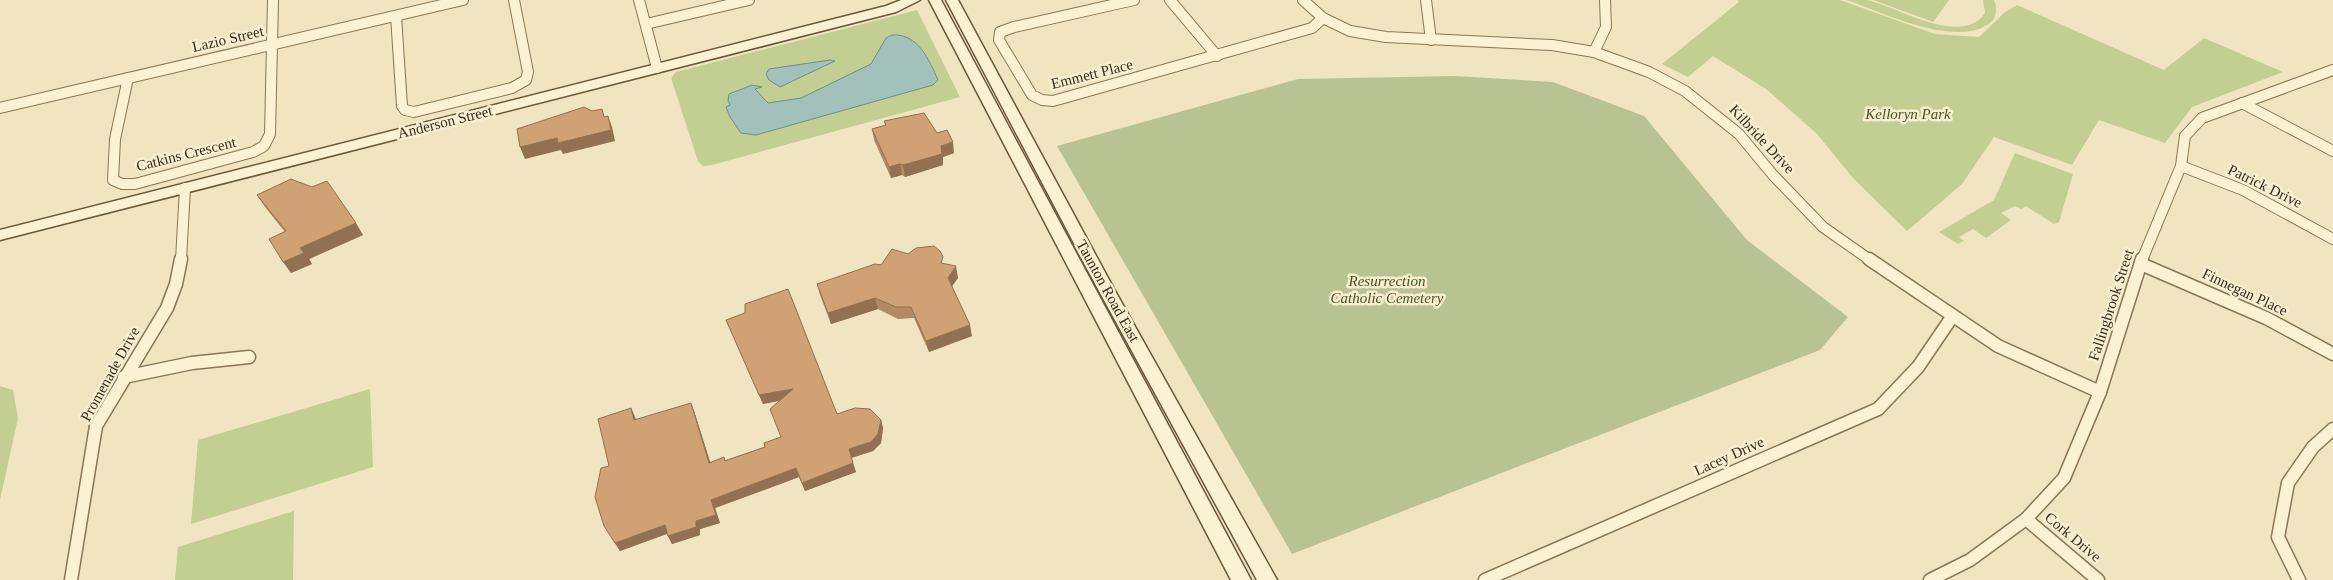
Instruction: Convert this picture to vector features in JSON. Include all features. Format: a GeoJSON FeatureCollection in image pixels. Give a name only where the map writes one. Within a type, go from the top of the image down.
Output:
{"type":"FeatureCollection","features":[{"type":"Feature","properties":{"kind":"main road","name":"Anderson Street"},"geometry":{"type":"LineString","coordinates":[[185,188],[891,9],[914,0]]}},
{"type":"Feature","properties":{"kind":"main road","name":"Taunton Road East"},"geometry":{"type":"LineString","coordinates":[[952,0],[1106,289],[1267,580]]}},
{"type":"Feature","properties":{"kind":"main road","name":"Anderson Street"},"geometry":{"type":"LineString","coordinates":[[891,9],[896,11],[938,1]]}},
{"type":"Feature","properties":{"kind":"main road","name":"Taunton Road East"},"geometry":{"type":"LineString","coordinates":[[938,1],[1242,580]]}},
{"type":"Feature","properties":{"kind":"street"},"geometry":{"type":"LineString","coordinates":[[273,0],[273,44]]}},
{"type":"Feature","properties":{"kind":"street","name":"Lazio Street"},"geometry":{"type":"LineString","coordinates":[[0,108],[463,0]]}},
{"type":"Feature","properties":{"kind":"street"},"geometry":{"type":"LineString","coordinates":[[396,16],[402,106],[405,110],[414,112],[512,88],[526,80],[528,72],[514,0]]}},
{"type":"Feature","properties":{"kind":"street"},"geometry":{"type":"LineString","coordinates":[[640,0],[658,68]]}},
{"type":"Feature","properties":{"kind":"street"},"geometry":{"type":"LineString","coordinates":[[646,24],[749,0]]}},
{"type":"Feature","properties":{"kind":"street","name":"Emmett Place"},"geometry":{"type":"LineString","coordinates":[[1134,0],[1014,27],[1000,32],[999,40],[1032,95],[1042,100],[1053,101],[1312,28],[1323,18]]}},
{"type":"Feature","properties":{"kind":"street"},"geometry":{"type":"LineString","coordinates":[[1170,0],[1217,56]]}},
{"type":"Feature","properties":{"kind":"street","name":"Kilbride Drive"},"geometry":{"type":"LineString","coordinates":[[1303,0],[1323,18],[1350,31],[1386,37],[1552,45],[1594,52],[1649,72],[1685,91],[1739,134],[1773,175],[1823,227],[1952,317],[1998,346],[2100,392]]}},
{"type":"Feature","properties":{"kind":"street"},"geometry":{"type":"LineString","coordinates":[[1426,0],[1431,40]]}},
{"type":"Feature","properties":{"kind":"street"},"geometry":{"type":"LineString","coordinates":[[1594,52],[1606,27],[1605,0]]}},
{"type":"Feature","properties":{"kind":"street","name":"Catkins Crescent"},"geometry":{"type":"LineString","coordinates":[[128,78],[115,140],[112,170],[113,180],[122,184],[135,184],[253,152],[264,146],[270,134],[273,44]]}},
{"type":"Feature","properties":{"kind":"street","name":"Fallingbrook Street"},"geometry":{"type":"LineString","coordinates":[[1930,580],[1970,560],[2026,519],[2064,478],[2100,392],[2140,264],[2181,166],[2185,136],[2202,118],[2333,70]]}},
{"type":"Feature","properties":{"kind":"street"},"geometry":{"type":"LineString","coordinates":[[2242,102],[2333,151]]}},
{"type":"Feature","properties":{"kind":"street","name":"Patrick Drive"},"geometry":{"type":"LineString","coordinates":[[2181,166],[2243,190],[2333,239]]}},
{"type":"Feature","properties":{"kind":"street","name":"Anderson Street"},"geometry":{"type":"LineString","coordinates":[[0,235],[185,188]]}},
{"type":"Feature","properties":{"kind":"street","name":"Promenade Drive"},"geometry":{"type":"LineString","coordinates":[[71,580],[96,426],[167,308],[176,284],[182,256],[185,188]]}},
{"type":"Feature","properties":{"kind":"street","name":"Finnegan Place"},"geometry":{"type":"LineString","coordinates":[[2140,264],[2266,318],[2333,354]]}},
{"type":"Feature","properties":{"kind":"street","name":"Lacey Drive"},"geometry":{"type":"LineString","coordinates":[[1485,580],[1878,408],[1918,367],[1952,317]]}},
{"type":"Feature","properties":{"kind":"street"},"geometry":{"type":"LineString","coordinates":[[124,377],[192,363],[249,357]]}},
{"type":"Feature","properties":{"kind":"street"},"geometry":{"type":"LineString","coordinates":[[2299,580],[2278,537],[2288,482],[2313,447],[2333,429]]}},
{"type":"Feature","properties":{"kind":"street","name":"Cork Drive"},"geometry":{"type":"LineString","coordinates":[[2026,519],[2098,580]]}},
{"type":"Feature","properties":{"kind":"green space","name":"Kelloryn Park"},"geometry":{"type":"Polygon","coordinates":[[[1738,0],[1840,0],[1935,34],[1979,37],[2004,13],[2017,5],[2164,70],[2204,38],[2283,72],[2192,107],[2165,143],[2099,120],[2072,165],[1994,137],[1962,184],[1907,231],[1853,178],[1816,133],[1766,89],[1713,56],[1688,77],[1662,64],[1739,2],[1738,0]]]}},
{"type":"Feature","properties":{"kind":"green space"},"geometry":{"type":"Polygon","coordinates":[[[1847,0],[1867,0],[1928,22],[1945,26],[1961,27],[1975,23],[1985,13],[1983,0],[1994,0],[1996,11],[1992,21],[1978,29],[1961,32],[1941,31],[1900,20],[1847,0]]]}},
{"type":"Feature","properties":{"kind":"green space"},"geometry":{"type":"Polygon","coordinates":[[[1873,0],[1949,0],[1933,22],[1873,0]]]}},
{"type":"Feature","properties":{"kind":"green space"},"geometry":{"type":"Polygon","coordinates":[[[917,10],[960,97],[712,165],[703,166],[698,161],[671,78],[676,72],[917,10]]]}},
{"type":"Feature","properties":{"kind":"green space","name":"Resurrection Catholic Cemetery"},"geometry":{"type":"Polygon","coordinates":[[[1455,76],[1553,82],[1644,116],[1747,240],[1848,317],[1820,350],[1292,554],[1057,146],[1298,79],[1455,76]]]}},
{"type":"Feature","properties":{"kind":"green space"},"geometry":{"type":"Polygon","coordinates":[[[2015,153],[2073,174],[2059,222],[2054,224],[2026,206],[2021,209],[2015,206],[2001,213],[2011,220],[1986,238],[1973,229],[1959,237],[1964,241],[1958,244],[1939,232],[1994,200],[2015,153]]]}},
{"type":"Feature","properties":{"kind":"green space"},"geometry":{"type":"Polygon","coordinates":[[[0,386],[13,390],[18,418],[0,500],[0,386]]]}},
{"type":"Feature","properties":{"kind":"green space"},"geometry":{"type":"Polygon","coordinates":[[[370,389],[373,467],[191,524],[198,440],[370,389]]]}},
{"type":"Feature","properties":{"kind":"green space"},"geometry":{"type":"Polygon","coordinates":[[[294,511],[293,580],[175,580],[178,547],[294,511]]]}},
{"type":"Feature","properties":{"kind":"water"},"geometry":{"type":"Polygon","coordinates":[[[892,35],[909,38],[921,49],[931,64],[938,80],[933,85],[756,135],[741,133],[730,117],[726,107],[730,105],[728,101],[729,94],[752,85],[762,87],[755,89],[768,103],[801,98],[871,64],[886,38],[892,35]]]}},
{"type":"Feature","properties":{"kind":"water"},"geometry":{"type":"Polygon","coordinates":[[[830,60],[835,61],[780,87],[769,80],[766,74],[769,69],[830,60]]]}},
{"type":"Feature","properties":{"kind":"building"},"geometry":{"type":"Polygon","coordinates":[[[584,107],[592,111],[602,109],[604,117],[608,116],[611,130],[558,143],[557,138],[520,147],[517,129],[584,107]]]}},
{"type":"Feature","properties":{"kind":"building"},"geometry":{"type":"Polygon","coordinates":[[[924,113],[937,133],[947,130],[953,142],[941,146],[942,154],[889,167],[872,129],[886,125],[884,121],[924,113]]]}},
{"type":"Feature","properties":{"kind":"building"},"geometry":{"type":"Polygon","coordinates":[[[291,179],[312,187],[327,181],[356,223],[300,248],[304,253],[283,262],[269,239],[286,231],[257,195],[291,179]]]}},
{"type":"Feature","properties":{"kind":"building"},"geometry":{"type":"Polygon","coordinates":[[[934,246],[943,257],[941,263],[956,266],[948,278],[970,325],[926,341],[911,307],[896,307],[875,298],[828,313],[817,284],[875,264],[881,265],[892,249],[908,254],[916,248],[934,246]]]}},
{"type":"Feature","properties":{"kind":"building"},"geometry":{"type":"Polygon","coordinates":[[[788,289],[837,414],[855,408],[870,409],[881,420],[878,434],[871,442],[849,449],[853,463],[802,483],[796,468],[711,500],[716,515],[696,521],[696,527],[668,536],[665,525],[615,543],[604,526],[595,497],[601,468],[609,466],[598,419],[631,408],[634,420],[691,403],[709,463],[724,457],[725,461],[765,447],[764,443],[781,437],[770,409],[793,389],[759,395],[726,320],[745,313],[745,304],[788,289]]]}}]}
